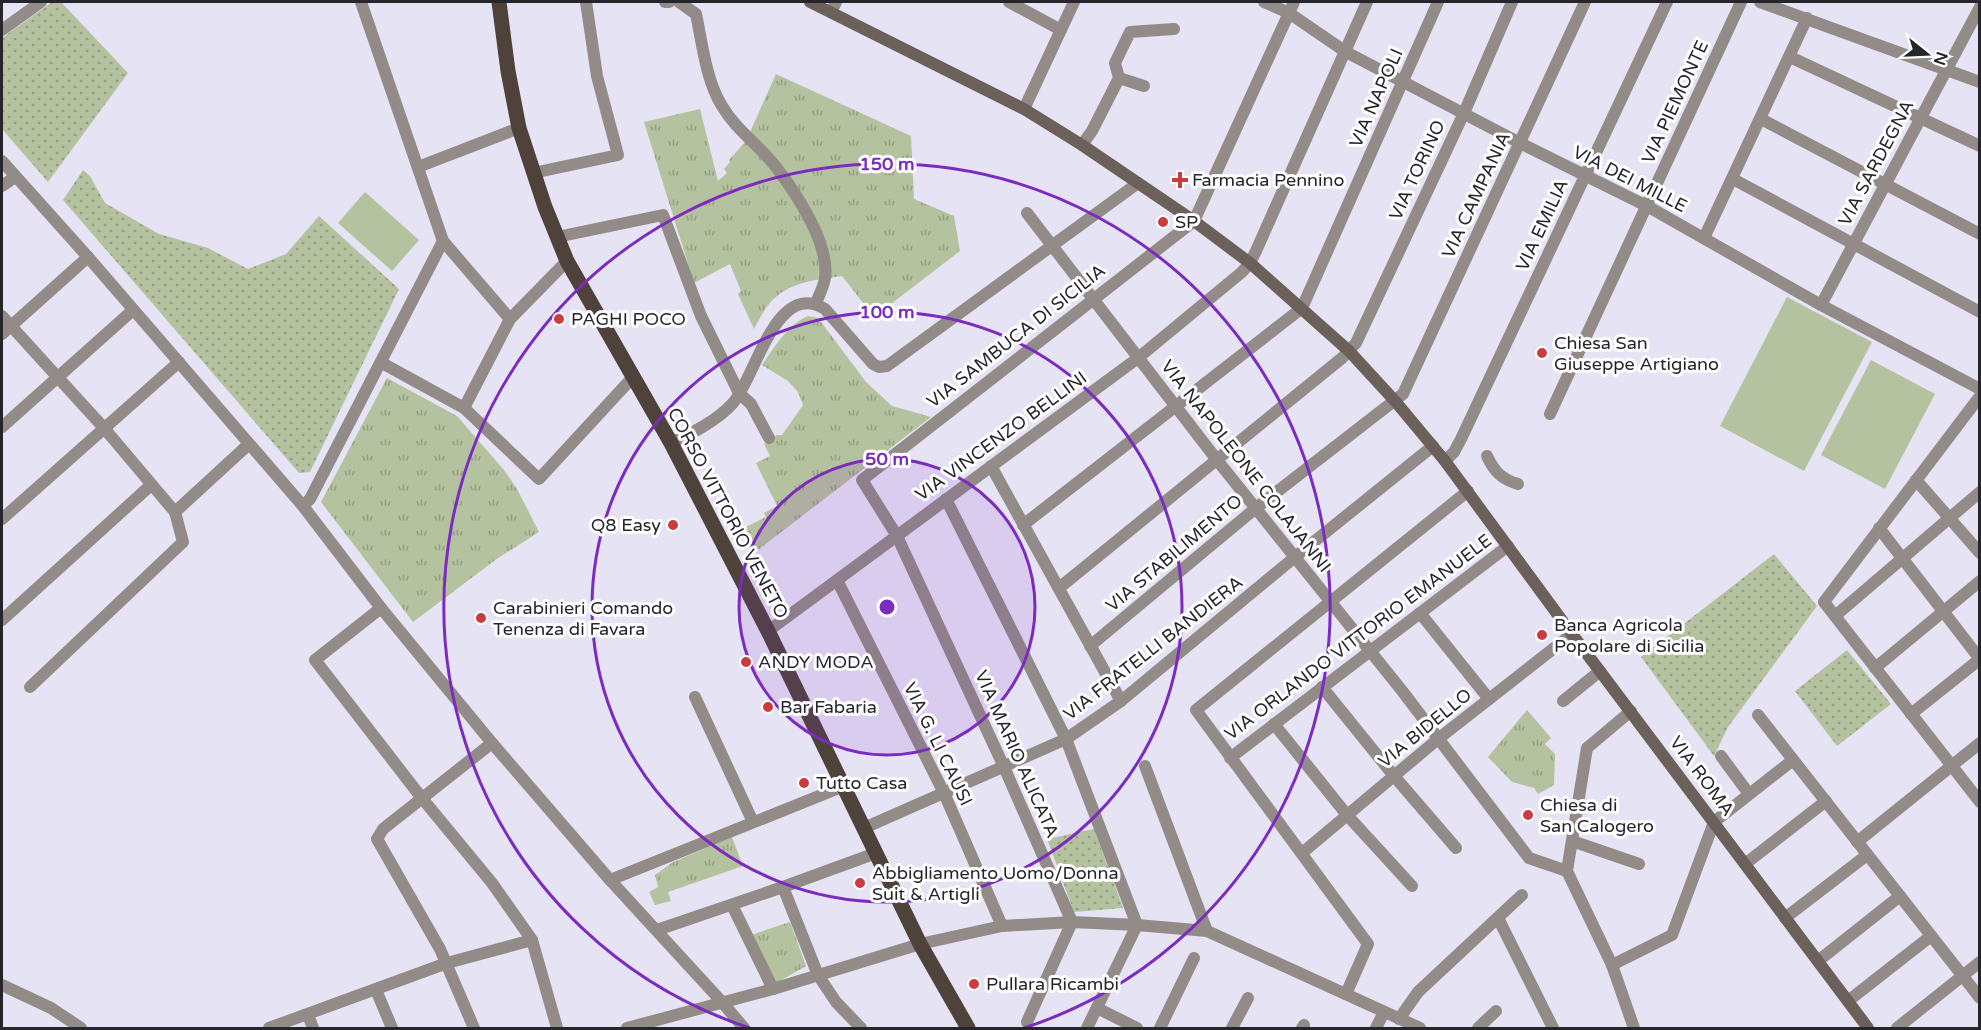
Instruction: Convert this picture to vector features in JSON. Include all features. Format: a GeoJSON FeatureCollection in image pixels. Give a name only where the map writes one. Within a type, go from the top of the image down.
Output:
{"type":"FeatureCollection","features":[{"type":"Feature","properties":{"kind":"main road","name":"CORSO VITTORIO VENETO"},"geometry":{"type":"LineString","coordinates":[[499,2],[508,71],[519,128],[533,173],[567,261],[671,443],[768,631],[920,944],[968,1029]]}},
{"type":"Feature","properties":{"kind":"street"},"geometry":{"type":"LineString","coordinates":[[2,30],[41,2]]}},
{"type":"Feature","properties":{"kind":"street"},"geometry":{"type":"LineString","coordinates":[[361,2],[443,241],[510,319]]}},
{"type":"Feature","properties":{"kind":"street"},"geometry":{"type":"LineString","coordinates":[[533,173],[618,155],[597,76],[586,2]]}},
{"type":"Feature","properties":{"kind":"street"},"geometry":{"type":"LineString","coordinates":[[679,2],[696,14],[712,83],[720,104],[732,121],[776,167],[814,225],[825,267],[825,279],[816,303]]}},
{"type":"Feature","properties":{"kind":"street","name":"VIA ROMA"},"geometry":{"type":"LineString","coordinates":[[810,2],[834,7],[1024,109],[1082,145],[1194,220],[1250,263],[1349,351],[1395,400],[1468,491],[1572,634],[1868,1028]]}},
{"type":"Feature","properties":{"kind":"street"},"geometry":{"type":"LineString","coordinates":[[1009,2],[1061,30]]}},
{"type":"Feature","properties":{"kind":"street"},"geometry":{"type":"LineString","coordinates":[[1024,109],[1074,2]]}},
{"type":"Feature","properties":{"kind":"street","name":"VIA DEI MILLE"},"geometry":{"type":"LineString","coordinates":[[1264,2],[1291,7],[1346,52],[1647,206],[1821,305],[1980,389]]}},
{"type":"Feature","properties":{"kind":"street"},"geometry":{"type":"LineString","coordinates":[[1250,263],[1367,2]]}},
{"type":"Feature","properties":{"kind":"street","name":"VIA NAPOLI"},"geometry":{"type":"LineString","coordinates":[[1302,308],[1438,2]]}},
{"type":"Feature","properties":{"kind":"street","name":"VIA TORINO"},"geometry":{"type":"LineString","coordinates":[[1059,588],[1217,460],[1356,343],[1464,113],[1512,2]]}},
{"type":"Feature","properties":{"kind":"street","name":"VIA CAMPANIA"},"geometry":{"type":"LineString","coordinates":[[1395,400],[1403,394],[1585,2]]}},
{"type":"Feature","properties":{"kind":"street","name":"VIA EMILIA"},"geometry":{"type":"LineString","coordinates":[[1445,461],[1458,446],[1667,2]]}},
{"type":"Feature","properties":{"kind":"street","name":"VIA PIEMONTE"},"geometry":{"type":"LineString","coordinates":[[1550,414],[1741,2]]}},
{"type":"Feature","properties":{"kind":"street"},"geometry":{"type":"LineString","coordinates":[[1760,2],[1980,82]]}},
{"type":"Feature","properties":{"kind":"street"},"geometry":{"type":"LineString","coordinates":[[1194,220],[1291,7]]}},
{"type":"Feature","properties":{"kind":"street","name":"VIA SARDEGNA"},"geometry":{"type":"LineString","coordinates":[[1821,305],[1980,7]]}},
{"type":"Feature","properties":{"kind":"street"},"geometry":{"type":"LineString","coordinates":[[1704,238],[1807,18]]}},
{"type":"Feature","properties":{"kind":"street"},"geometry":{"type":"LineString","coordinates":[[1082,145],[1092,131],[1119,78],[1115,63],[1130,32],[1174,29]]}},
{"type":"Feature","properties":{"kind":"street"},"geometry":{"type":"LineString","coordinates":[[1790,57],[1980,146]]}},
{"type":"Feature","properties":{"kind":"street"},"geometry":{"type":"LineString","coordinates":[[1119,78],[1144,86]]}},
{"type":"Feature","properties":{"kind":"street"},"geometry":{"type":"LineString","coordinates":[[1761,119],[1980,234]]}},
{"type":"Feature","properties":{"kind":"street"},"geometry":{"type":"LineString","coordinates":[[418,167],[519,128]]}},
{"type":"Feature","properties":{"kind":"street"},"geometry":{"type":"LineString","coordinates":[[2,161],[303,506],[381,608],[492,743],[610,880],[744,1029]]}},
{"type":"Feature","properties":{"kind":"street"},"geometry":{"type":"LineString","coordinates":[[2,186],[15,177]]}},
{"type":"Feature","properties":{"kind":"street"},"geometry":{"type":"LineString","coordinates":[[1733,179],[1980,312]]}},
{"type":"Feature","properties":{"kind":"street"},"geometry":{"type":"LineString","coordinates":[[671,443],[695,431],[726,409],[739,393],[773,328],[793,307],[804,303],[816,303],[825,309],[873,364],[883,367],[1138,183]]}},
{"type":"Feature","properties":{"kind":"street","name":"VIA NAPOLEONE COLAJANNI"},"geometry":{"type":"LineString","coordinates":[[1027,213],[1217,460],[1403,692],[1529,858],[1567,872]]}},
{"type":"Feature","properties":{"kind":"street"},"geometry":{"type":"LineString","coordinates":[[557,237],[663,215],[701,316],[739,393],[751,404],[769,438]]}},
{"type":"Feature","properties":{"kind":"street","name":"VIA SAMBUCA DI SICILIA"},"geometry":{"type":"LineString","coordinates":[[862,480],[1194,220]]}},
{"type":"Feature","properties":{"kind":"street"},"geometry":{"type":"LineString","coordinates":[[303,506],[310,499],[382,363],[443,241]]}},
{"type":"Feature","properties":{"kind":"street"},"geometry":{"type":"LineString","coordinates":[[6,330],[88,257]]}},
{"type":"Feature","properties":{"kind":"street"},"geometry":{"type":"LineString","coordinates":[[464,408],[510,319],[567,261]]}},
{"type":"Feature","properties":{"kind":"street","name":"VIA VINCENZO BELLINI"},"geometry":{"type":"LineString","coordinates":[[768,631],[1138,358],[1250,263]]}},
{"type":"Feature","properties":{"kind":"street"},"geometry":{"type":"LineString","coordinates":[[1023,525],[1302,308]]}},
{"type":"Feature","properties":{"kind":"street"},"geometry":{"type":"LineString","coordinates":[[2,427],[133,310]]}},
{"type":"Feature","properties":{"kind":"street"},"geometry":{"type":"LineString","coordinates":[[2,316],[6,330],[57,377],[104,428],[175,512],[183,542],[30,687]]}},
{"type":"Feature","properties":{"kind":"street"},"geometry":{"type":"LineString","coordinates":[[2,519],[178,362]]}},
{"type":"Feature","properties":{"kind":"street"},"geometry":{"type":"LineString","coordinates":[[382,363],[464,408],[539,479],[633,376]]}},
{"type":"Feature","properties":{"kind":"street"},"geometry":{"type":"LineString","coordinates":[[1980,396],[1824,602],[1980,802]]}},
{"type":"Feature","properties":{"kind":"street","name":"VIA STABILIMENTO"},"geometry":{"type":"LineString","coordinates":[[1090,646],[1256,508],[1395,400]]}},
{"type":"Feature","properties":{"kind":"street"},"geometry":{"type":"LineString","coordinates":[[175,512],[249,444]]}},
{"type":"Feature","properties":{"kind":"street","name":"VIA FRATELLI BANDIERA"},"geometry":{"type":"LineString","coordinates":[[864,828],[1066,739],[1120,701],[1433,446]]}},
{"type":"Feature","properties":{"kind":"street"},"geometry":{"type":"LineString","coordinates":[[1487,456],[1498,474],[1518,484]]}},
{"type":"Feature","properties":{"kind":"street"},"geometry":{"type":"LineString","coordinates":[[991,466],[1120,701]]}},
{"type":"Feature","properties":{"kind":"street","name":"VIA MARIO ALICATA"},"geometry":{"type":"LineString","coordinates":[[862,480],[897,536],[1004,767],[1072,922]]}},
{"type":"Feature","properties":{"kind":"street"},"geometry":{"type":"LineString","coordinates":[[1916,480],[1980,553]]}},
{"type":"Feature","properties":{"kind":"street"},"geometry":{"type":"LineString","coordinates":[[2,621],[151,484]]}},
{"type":"Feature","properties":{"kind":"street"},"geometry":{"type":"LineString","coordinates":[[1347,994],[1368,944],[1196,710],[1468,491]]}},
{"type":"Feature","properties":{"kind":"street"},"geometry":{"type":"LineString","coordinates":[[1835,616],[1980,492]]}},
{"type":"Feature","properties":{"kind":"street"},"geometry":{"type":"LineString","coordinates":[[946,499],[1066,739],[1137,925],[1087,1029]]}},
{"type":"Feature","properties":{"kind":"street"},"geometry":{"type":"LineString","coordinates":[[1879,528],[1980,659],[1911,714]]}},
{"type":"Feature","properties":{"kind":"street","name":"VIA ORLANDO VITTORIO EMANUELE"},"geometry":{"type":"LineString","coordinates":[[1230,758],[1508,546]]}},
{"type":"Feature","properties":{"kind":"street","name":"VIA G. LI CAUSI"},"geometry":{"type":"LineString","coordinates":[[837,580],[944,793],[1002,927]]}},
{"type":"Feature","properties":{"kind":"street"},"geometry":{"type":"LineString","coordinates":[[1875,668],[1980,581]]}},
{"type":"Feature","properties":{"kind":"street"},"geometry":{"type":"LineString","coordinates":[[381,608],[315,660],[421,797],[492,883],[532,940],[557,1029]]}},
{"type":"Feature","properties":{"kind":"street"},"geometry":{"type":"LineString","coordinates":[[1420,613],[1489,699]]}},
{"type":"Feature","properties":{"kind":"street","name":"VIA BIDELLO"},"geometry":{"type":"LineString","coordinates":[[1302,853],[1438,739],[1572,634]]}},
{"type":"Feature","properties":{"kind":"street"},"geometry":{"type":"LineString","coordinates":[[1563,701],[1600,670]]}},
{"type":"Feature","properties":{"kind":"street"},"geometry":{"type":"LineString","coordinates":[[1322,687],[1456,848]]}},
{"type":"Feature","properties":{"kind":"street"},"geometry":{"type":"LineString","coordinates":[[695,697],[753,822]]}},
{"type":"Feature","properties":{"kind":"street"},"geometry":{"type":"LineString","coordinates":[[1631,711],[1587,748],[1567,872],[1612,965],[1634,1029]]}},
{"type":"Feature","properties":{"kind":"street"},"geometry":{"type":"LineString","coordinates":[[1758,715],[1980,998]]}},
{"type":"Feature","properties":{"kind":"street"},"geometry":{"type":"LineString","coordinates":[[1274,724],[1347,815],[1412,886]]}},
{"type":"Feature","properties":{"kind":"street"},"geometry":{"type":"LineString","coordinates":[[474,1029],[440,949],[377,839],[383,829],[421,797],[492,743]]}},
{"type":"Feature","properties":{"kind":"street"},"geometry":{"type":"LineString","coordinates":[[1857,842],[1980,743]]}},
{"type":"Feature","properties":{"kind":"street"},"geometry":{"type":"LineString","coordinates":[[1721,756],[1749,794]]}},
{"type":"Feature","properties":{"kind":"street"},"geometry":{"type":"LineString","coordinates":[[1612,965],[1672,935],[1714,822],[1793,760]]}},
{"type":"Feature","properties":{"kind":"street"},"geometry":{"type":"LineString","coordinates":[[1145,766],[1207,931]]}},
{"type":"Feature","properties":{"kind":"street"},"geometry":{"type":"LineString","coordinates":[[610,880],[844,786]]}},
{"type":"Feature","properties":{"kind":"street"},"geometry":{"type":"LineString","coordinates":[[1745,864],[1826,801]]}},
{"type":"Feature","properties":{"kind":"street"},"geometry":{"type":"LineString","coordinates":[[1572,841],[1639,864]]}},
{"type":"Feature","properties":{"kind":"street"},"geometry":{"type":"LineString","coordinates":[[657,930],[876,853]]}},
{"type":"Feature","properties":{"kind":"street"},"geometry":{"type":"LineString","coordinates":[[1785,918],[1867,855]]}},
{"type":"Feature","properties":{"kind":"street"},"geometry":{"type":"LineString","coordinates":[[783,887],[818,975],[836,1002],[861,1029]]}},
{"type":"Feature","properties":{"kind":"street"},"geometry":{"type":"LineString","coordinates":[[1399,1019],[1418,992],[1522,895]]}},
{"type":"Feature","properties":{"kind":"street"},"geometry":{"type":"LineString","coordinates":[[1818,961],[1900,896]]}},
{"type":"Feature","properties":{"kind":"street"},"geometry":{"type":"LineString","coordinates":[[732,905],[773,989]]}},
{"type":"Feature","properties":{"kind":"street"},"geometry":{"type":"LineString","coordinates":[[1498,918],[1553,1029]]}},
{"type":"Feature","properties":{"kind":"street"},"geometry":{"type":"LineString","coordinates":[[1027,1022],[1072,922]]}},
{"type":"Feature","properties":{"kind":"street"},"geometry":{"type":"LineString","coordinates":[[634,1028],[920,944],[1002,927],[1072,922],[1207,931],[1420,1029]]}},
{"type":"Feature","properties":{"kind":"street"},"geometry":{"type":"LineString","coordinates":[[1848,1001],[1931,936]]}},
{"type":"Feature","properties":{"kind":"street"},"geometry":{"type":"LineString","coordinates":[[269,1029],[447,963],[532,940]]}},
{"type":"Feature","properties":{"kind":"street"},"geometry":{"type":"LineString","coordinates":[[1160,1029],[1194,958]]}},
{"type":"Feature","properties":{"kind":"street"},"geometry":{"type":"LineString","coordinates":[[1897,1029],[1980,962]]}},
{"type":"Feature","properties":{"kind":"street"},"geometry":{"type":"LineString","coordinates":[[2,985],[51,1008],[81,1029]]}},
{"type":"Feature","properties":{"kind":"street"},"geometry":{"type":"LineString","coordinates":[[376,990],[392,1029]]}},
{"type":"Feature","properties":{"kind":"street"},"geometry":{"type":"LineString","coordinates":[[1232,1029],[1248,998]]}},
{"type":"Feature","properties":{"kind":"street"},"geometry":{"type":"LineString","coordinates":[[1097,1008],[1137,1029]]}},
{"type":"Feature","properties":{"kind":"street"},"geometry":{"type":"LineString","coordinates":[[1478,1029],[1496,1011]]}},
{"type":"Feature","properties":{"kind":"street"},"geometry":{"type":"LineString","coordinates":[[1376,1029],[1384,1012]]}},
{"type":"Feature","properties":{"kind":"street"},"geometry":{"type":"LineString","coordinates":[[308,1015],[313,1029]]}},
{"type":"Feature","properties":{"kind":"green space"},"geometry":{"type":"Polygon","coordinates":[[[52,2],[61,2],[128,73],[48,182],[2,129],[2,38],[52,2]]]}},
{"type":"Feature","properties":{"kind":"green space"},"geometry":{"type":"Polygon","coordinates":[[[776,74],[911,136],[914,199],[954,216],[960,251],[874,317],[842,276],[802,283],[784,291],[769,304],[754,329],[738,294],[741,291],[730,264],[694,283],[644,122],[700,109],[718,181],[727,173],[724,169],[730,162],[729,160],[746,141],[776,74]]]}},
{"type":"Feature","properties":{"kind":"green space"},"geometry":{"type":"Polygon","coordinates":[[[83,170],[90,176],[105,203],[159,234],[208,248],[248,269],[286,254],[319,216],[399,289],[310,472],[299,473],[63,200],[83,170]]]}},
{"type":"Feature","properties":{"kind":"green space"},"geometry":{"type":"Polygon","coordinates":[[[365,192],[419,240],[392,271],[338,223],[365,192]]]}},
{"type":"Feature","properties":{"kind":"green space"},"geometry":{"type":"Polygon","coordinates":[[[1787,297],[1872,342],[1804,471],[1720,426],[1787,297]]]}},
{"type":"Feature","properties":{"kind":"green space"},"geometry":{"type":"Polygon","coordinates":[[[808,316],[818,318],[866,382],[892,406],[931,417],[754,553],[744,528],[766,517],[764,513],[777,506],[756,463],[770,456],[764,444],[777,435],[782,435],[803,405],[798,392],[788,381],[762,365],[788,331],[808,316]]]}},
{"type":"Feature","properties":{"kind":"green space"},"geometry":{"type":"Polygon","coordinates":[[[1871,360],[1935,394],[1885,489],[1821,455],[1871,360]]]}},
{"type":"Feature","properties":{"kind":"green space"},"geometry":{"type":"Polygon","coordinates":[[[387,378],[457,416],[504,470],[517,489],[539,532],[498,558],[413,622],[321,502],[387,378]]]}},
{"type":"Feature","properties":{"kind":"green space"},"geometry":{"type":"Polygon","coordinates":[[[1774,554],[1817,606],[1728,727],[1714,756],[1641,657],[1774,554]]]}},
{"type":"Feature","properties":{"kind":"green space"},"geometry":{"type":"Polygon","coordinates":[[[1847,650],[1891,704],[1837,746],[1795,691],[1847,650]]]}},
{"type":"Feature","properties":{"kind":"green space"},"geometry":{"type":"Polygon","coordinates":[[[1527,710],[1551,738],[1545,744],[1555,754],[1554,785],[1538,794],[1534,788],[1512,782],[1488,757],[1527,710]]]}},
{"type":"Feature","properties":{"kind":"green space"},"geometry":{"type":"Polygon","coordinates":[[[1094,829],[1123,908],[1074,912],[1047,839],[1094,829]]]}},
{"type":"Feature","properties":{"kind":"green space"},"geometry":{"type":"Polygon","coordinates":[[[732,837],[743,866],[668,892],[671,901],[655,905],[649,892],[658,887],[655,875],[673,862],[732,837]]]}},
{"type":"Feature","properties":{"kind":"green space"},"geometry":{"type":"Polygon","coordinates":[[[790,922],[806,966],[773,985],[751,935],[790,922]]]}},
{"type":"Feature","properties":{"kind":"place","name":"Farmacia Pennino"},"geometry":{"type":"Point","coordinates":[1180,180]}},
{"type":"Feature","properties":{"kind":"place","name":"SP"},"geometry":{"type":"Point","coordinates":[1163,222]}},
{"type":"Feature","properties":{"kind":"place","name":"PAGHI POCO"},"geometry":{"type":"Point","coordinates":[559,319]}},
{"type":"Feature","properties":{"kind":"place","name":"Chiesa San Giuseppe Artigiano"},"geometry":{"type":"Point","coordinates":[1542,353]}},
{"type":"Feature","properties":{"kind":"place","name":"Q8 Easy"},"geometry":{"type":"Point","coordinates":[673,525]}},
{"type":"Feature","properties":{"kind":"place","name":"Carabinieri Comando Tenenza di Favara"},"geometry":{"type":"Point","coordinates":[481,618]}},
{"type":"Feature","properties":{"kind":"place","name":"Banca Agricola Popolare di Sicilia"},"geometry":{"type":"Point","coordinates":[1542,635]}},
{"type":"Feature","properties":{"kind":"place","name":"ANDY MODA"},"geometry":{"type":"Point","coordinates":[746,662]}},
{"type":"Feature","properties":{"kind":"place","name":"Bar Fabaria"},"geometry":{"type":"Point","coordinates":[768,707]}},
{"type":"Feature","properties":{"kind":"place","name":"Tutto Casa"},"geometry":{"type":"Point","coordinates":[804,783]}},
{"type":"Feature","properties":{"kind":"place","name":"Chiesa di San Calogero"},"geometry":{"type":"Point","coordinates":[1528,815]}},
{"type":"Feature","properties":{"kind":"place","name":"Abbigliamento Uomo/Donna Suit & Artigli"},"geometry":{"type":"Point","coordinates":[860,883]}},
{"type":"Feature","properties":{"kind":"place","name":"Pullara Ricambi"},"geometry":{"type":"Point","coordinates":[974,984]}}]}
